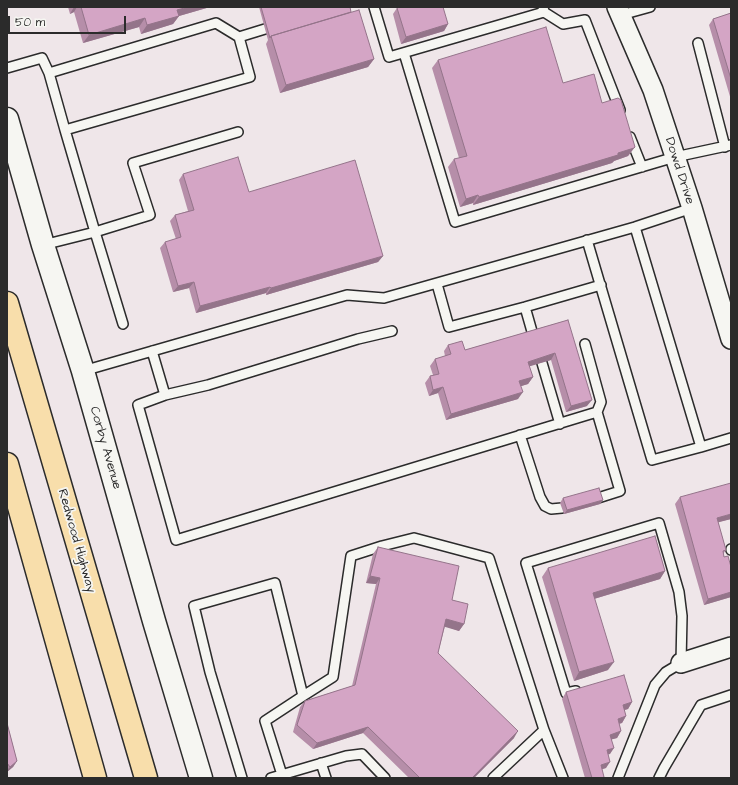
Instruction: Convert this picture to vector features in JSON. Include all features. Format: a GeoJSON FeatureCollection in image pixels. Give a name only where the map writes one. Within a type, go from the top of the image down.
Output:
{"type":"FeatureCollection","features":[{"type":"Feature","properties":{"kind":"highway","name":"Redwood Highway"},"geometry":{"type":"LineString","coordinates":[[7,303],[146,778]]}},
{"type":"Feature","properties":{"kind":"highway"},"geometry":{"type":"LineString","coordinates":[[7,464],[95,778]]}},
{"type":"Feature","properties":{"kind":"street","name":"Dowd Drive"},"geometry":{"type":"LineString","coordinates":[[619,11],[653,90],[726,308],[731,339]]}},
{"type":"Feature","properties":{"kind":"street","name":"Corby Avenue"},"geometry":{"type":"LineString","coordinates":[[7,119],[43,245],[84,371],[152,613],[201,778]]}},
{"type":"Feature","properties":{"kind":"street"},"geometry":{"type":"LineString","coordinates":[[681,663],[731,647]]}},
{"type":"Feature","properties":{"kind":"lane"},"geometry":{"type":"LineString","coordinates":[[374,7],[389,57],[543,9],[563,24],[586,20],[622,116]]}},
{"type":"Feature","properties":{"kind":"lane"},"geometry":{"type":"LineString","coordinates":[[619,11],[650,7]]}},
{"type":"Feature","properties":{"kind":"lane"},"geometry":{"type":"LineString","coordinates":[[49,73],[216,24],[239,37],[250,77],[65,130]]}},
{"type":"Feature","properties":{"kind":"lane"},"geometry":{"type":"LineString","coordinates":[[239,37],[265,29]]}},
{"type":"Feature","properties":{"kind":"lane"},"geometry":{"type":"LineString","coordinates":[[404,53],[455,222],[675,157],[728,146],[698,43]]}},
{"type":"Feature","properties":{"kind":"lane"},"geometry":{"type":"LineString","coordinates":[[7,68],[42,58],[49,73],[123,324]]}},
{"type":"Feature","properties":{"kind":"lane"},"geometry":{"type":"LineString","coordinates":[[628,130],[642,167]]}},
{"type":"Feature","properties":{"kind":"lane"},"geometry":{"type":"LineString","coordinates":[[43,245],[95,232],[150,215],[133,163],[238,132]]}},
{"type":"Feature","properties":{"kind":"lane"},"geometry":{"type":"LineString","coordinates":[[84,371],[347,295],[384,298],[437,284],[635,227],[692,208]]}},
{"type":"Feature","properties":{"kind":"lane"},"geometry":{"type":"LineString","coordinates":[[635,227],[701,447]]}},
{"type":"Feature","properties":{"kind":"lane"},"geometry":{"type":"LineString","coordinates":[[587,240],[652,460],[731,438]]}},
{"type":"Feature","properties":{"kind":"lane"},"geometry":{"type":"LineString","coordinates":[[437,284],[450,327],[601,285]]}},
{"type":"Feature","properties":{"kind":"lane"},"geometry":{"type":"LineString","coordinates":[[525,307],[533,335]]}},
{"type":"Feature","properties":{"kind":"lane"},"geometry":{"type":"LineString","coordinates":[[392,331],[358,339],[208,385],[165,395],[138,405],[176,540],[597,412]]}},
{"type":"Feature","properties":{"kind":"lane"},"geometry":{"type":"LineString","coordinates":[[585,344],[601,402],[597,412],[620,491],[598,498]]}},
{"type":"Feature","properties":{"kind":"lane"},"geometry":{"type":"LineString","coordinates":[[152,351],[165,395]]}},
{"type":"Feature","properties":{"kind":"lane"},"geometry":{"type":"LineString","coordinates":[[542,363],[560,424]]}},
{"type":"Feature","properties":{"kind":"lane"},"geometry":{"type":"LineString","coordinates":[[520,435],[540,497],[545,506],[551,509],[562,508]]}},
{"type":"Feature","properties":{"kind":"lane"},"geometry":{"type":"LineString","coordinates":[[581,689],[566,693],[526,563],[659,523],[679,592],[682,616],[681,663],[666,672],[655,685],[618,778]]}},
{"type":"Feature","properties":{"kind":"lane"},"geometry":{"type":"LineString","coordinates":[[283,776],[265,721],[332,677],[351,556],[414,538],[490,558],[544,730],[563,778]]}},
{"type":"Feature","properties":{"kind":"lane"},"geometry":{"type":"LineString","coordinates":[[242,778],[210,672],[194,606],[275,583],[303,696]]}},
{"type":"Feature","properties":{"kind":"lane"},"geometry":{"type":"LineString","coordinates":[[659,778],[701,704],[731,695]]}},
{"type":"Feature","properties":{"kind":"lane"},"geometry":{"type":"LineString","coordinates":[[493,778],[544,730]]}},
{"type":"Feature","properties":{"kind":"lane"},"geometry":{"type":"LineString","coordinates":[[271,778],[283,776],[346,756],[362,754],[385,778]]}},
{"type":"Feature","properties":{"kind":"lane"},"geometry":{"type":"LineString","coordinates":[[321,763],[326,778]]}},
{"type":"Feature","properties":{"kind":"building"},"geometry":{"type":"Polygon","coordinates":[[[81,7],[188,7],[177,10],[179,16],[147,25],[145,18],[89,35],[81,7]]]}},
{"type":"Feature","properties":{"kind":"building"},"geometry":{"type":"Polygon","coordinates":[[[261,7],[350,7],[351,12],[271,36],[270,38],[261,7]]]}},
{"type":"Feature","properties":{"kind":"building"},"geometry":{"type":"Polygon","coordinates":[[[443,7],[448,24],[406,37],[397,8],[443,7]]]}},
{"type":"Feature","properties":{"kind":"building"},"geometry":{"type":"Polygon","coordinates":[[[359,10],[374,59],[286,85],[271,36],[359,10]]]}},
{"type":"Feature","properties":{"kind":"building"},"geometry":{"type":"Polygon","coordinates":[[[731,13],[731,79],[713,19],[731,13]]]}},
{"type":"Feature","properties":{"kind":"building"},"geometry":{"type":"Polygon","coordinates":[[[546,27],[563,83],[594,74],[602,103],[618,98],[621,100],[635,147],[618,153],[618,155],[479,197],[478,195],[466,199],[454,159],[467,156],[438,60],[546,27]]]}},
{"type":"Feature","properties":{"kind":"building"},"geometry":{"type":"Polygon","coordinates":[[[238,157],[249,192],[355,160],[383,256],[271,288],[270,287],[200,306],[194,282],[178,286],[165,242],[181,237],[175,215],[194,210],[183,174],[238,157]]]}},
{"type":"Feature","properties":{"kind":"building"},"geometry":{"type":"Polygon","coordinates":[[[568,320],[592,400],[571,406],[555,353],[528,362],[533,377],[519,381],[523,392],[451,414],[443,387],[433,390],[430,376],[439,374],[435,359],[451,354],[448,345],[462,341],[465,350],[568,320]]]}},
{"type":"Feature","properties":{"kind":"building"},"geometry":{"type":"Polygon","coordinates":[[[731,483],[731,514],[717,518],[726,550],[723,551],[724,557],[728,556],[731,567],[731,592],[708,599],[680,497],[731,483]]]}},
{"type":"Feature","properties":{"kind":"building"},"geometry":{"type":"Polygon","coordinates":[[[599,488],[603,500],[567,510],[563,498],[599,488]]]}},
{"type":"Feature","properties":{"kind":"building"},"geometry":{"type":"Polygon","coordinates":[[[655,536],[665,571],[593,593],[614,662],[579,672],[548,568],[655,536]]]}},
{"type":"Feature","properties":{"kind":"building"},"geometry":{"type":"Polygon","coordinates":[[[378,547],[459,566],[452,600],[468,604],[464,624],[446,619],[438,653],[518,731],[472,778],[420,778],[368,727],[317,743],[297,725],[305,701],[355,685],[380,578],[370,576],[378,547]]]}},
{"type":"Feature","properties":{"kind":"building"},"geometry":{"type":"Polygon","coordinates":[[[624,675],[632,702],[623,705],[626,716],[618,719],[621,731],[610,735],[614,748],[607,750],[610,762],[601,765],[604,777],[592,778],[566,692],[624,675]]]}},
{"type":"Feature","properties":{"kind":"building"},"geometry":{"type":"Polygon","coordinates":[[[7,723],[17,761],[10,767],[7,763],[7,723]]]}}]}
